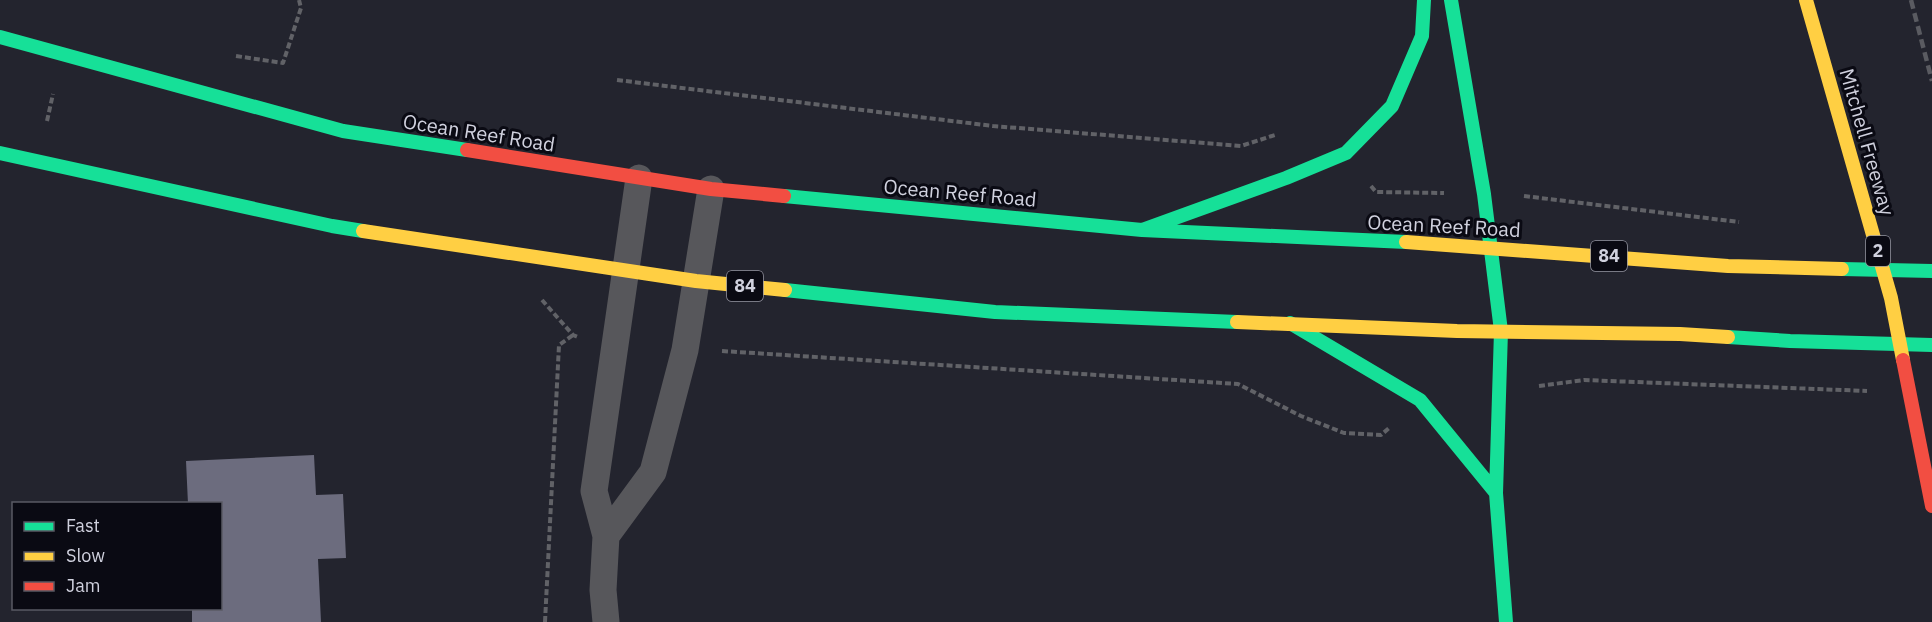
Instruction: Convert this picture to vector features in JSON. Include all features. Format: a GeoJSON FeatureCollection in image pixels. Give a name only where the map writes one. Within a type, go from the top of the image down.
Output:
{"type":"FeatureCollection","features":[{"type":"Feature","properties":{"kind":"main road"},"geometry":{"type":"LineString","coordinates":[[1142,230],[1286,178],[1346,153],[1392,106],[1422,36],[1424,0]]}},
{"type":"Feature","properties":{"kind":"main road"},"geometry":{"type":"LineString","coordinates":[[1451,0],[1484,194],[1502,331],[1496,493],[1506,622]]}},
{"type":"Feature","properties":{"kind":"main road","name":"Mitchell Freeway"},"geometry":{"type":"LineString","coordinates":[[1806,0],[1891,298],[1932,506]]}},
{"type":"Feature","properties":{"kind":"main road","name":"Ocean Reef Road"},"geometry":{"type":"LineString","coordinates":[[0,38],[343,131],[711,189],[1142,230],[1490,247],[1770,267],[1932,271]]}},
{"type":"Feature","properties":{"kind":"main road","name":"84"},"geometry":{"type":"LineString","coordinates":[[0,153],[332,226],[626,272],[995,312],[1457,331],[1680,334],[1932,345]]}},
{"type":"Feature","properties":{"kind":"main road"},"geometry":{"type":"LineString","coordinates":[[1290,323],[1420,400],[1496,493]]}},
{"type":"Feature","properties":{"kind":"lane"},"geometry":{"type":"LineString","coordinates":[[606,622],[603,590],[606,536],[594,491],[639,178]]}},
{"type":"Feature","properties":{"kind":"lane"},"geometry":{"type":"LineString","coordinates":[[606,536],[653,472],[685,350],[711,189]]}},
{"type":"Feature","properties":{"kind":"path"},"geometry":{"type":"LineString","coordinates":[[231,56],[283,63],[301,8],[299,0]]}},
{"type":"Feature","properties":{"kind":"path"},"geometry":{"type":"LineString","coordinates":[[35,161],[51,106],[60,54]]}},
{"type":"Feature","properties":{"kind":"path"},"geometry":{"type":"LineString","coordinates":[[617,80],[1004,127],[1240,146],[1281,133]]}},
{"type":"Feature","properties":{"kind":"path"},"geometry":{"type":"LineString","coordinates":[[1346,153],[1376,192],[1533,197],[1748,224]]}},
{"type":"Feature","properties":{"kind":"path"},"geometry":{"type":"LineString","coordinates":[[545,622],[559,345],[573,335]]}},
{"type":"Feature","properties":{"kind":"path"},"geometry":{"type":"LineString","coordinates":[[739,352],[1238,384],[1301,416],[1344,433],[1381,435]]}},
{"type":"Feature","properties":{"kind":"path"},"geometry":{"type":"LineString","coordinates":[[1534,387],[1584,380],[1801,389]]}},
{"type":"Feature","properties":{"kind":"building"},"geometry":{"type":"Polygon","coordinates":[[[314,455],[316,495],[343,494],[346,558],[318,559],[321,622],[192,622],[192,610],[222,610],[222,502],[188,502],[186,461],[314,455]]]}},
{"type":"Feature","properties":{"kind":"railway"},"geometry":{"type":"LineString","coordinates":[[1911,0],[1932,81]]}},
{"type":"Feature","properties":{"kind":"traffic: fast"},"geometry":{"type":"LineString","coordinates":[[1142,230],[1286,178],[1346,153],[1392,106],[1422,36],[1424,0]]}},
{"type":"Feature","properties":{"kind":"traffic: fast"},"geometry":{"type":"LineString","coordinates":[[1451,0],[1484,194],[1501,331],[1496,493],[1506,622]]}},
{"type":"Feature","properties":{"kind":"traffic: fast"},"geometry":{"type":"LineString","coordinates":[[0,37],[343,131],[467,150]]}},
{"type":"Feature","properties":{"kind":"traffic: fast"},"geometry":{"type":"LineString","coordinates":[[0,153],[363,231]]}},
{"type":"Feature","properties":{"kind":"traffic: fast"},"geometry":{"type":"LineString","coordinates":[[784,196],[1142,230],[1406,242]]}},
{"type":"Feature","properties":{"kind":"traffic: fast"},"geometry":{"type":"LineString","coordinates":[[1842,269],[1932,271]]}},
{"type":"Feature","properties":{"kind":"traffic: fast"},"geometry":{"type":"LineString","coordinates":[[785,290],[995,312],[1237,322]]}},
{"type":"Feature","properties":{"kind":"traffic: fast"},"geometry":{"type":"LineString","coordinates":[[1290,323],[1420,400],[1496,493]]}},
{"type":"Feature","properties":{"kind":"traffic: fast"},"geometry":{"type":"LineString","coordinates":[[1728,337],[1932,345]]}},
{"type":"Feature","properties":{"kind":"traffic: slow"},"geometry":{"type":"LineString","coordinates":[[1806,0],[1891,298],[1903,360]]}},
{"type":"Feature","properties":{"kind":"traffic: slow"},"geometry":{"type":"LineString","coordinates":[[363,231],[696,281],[785,290]]}},
{"type":"Feature","properties":{"kind":"traffic: slow"},"geometry":{"type":"LineString","coordinates":[[1406,242],[1728,266],[1842,269]]}},
{"type":"Feature","properties":{"kind":"traffic: slow"},"geometry":{"type":"LineString","coordinates":[[1237,322],[1457,331],[1680,334],[1728,337]]}},
{"type":"Feature","properties":{"kind":"traffic: jam"},"geometry":{"type":"LineString","coordinates":[[467,150],[711,189],[784,196]]}},
{"type":"Feature","properties":{"kind":"traffic: jam"},"geometry":{"type":"LineString","coordinates":[[1903,360],[1932,506]]}}]}
